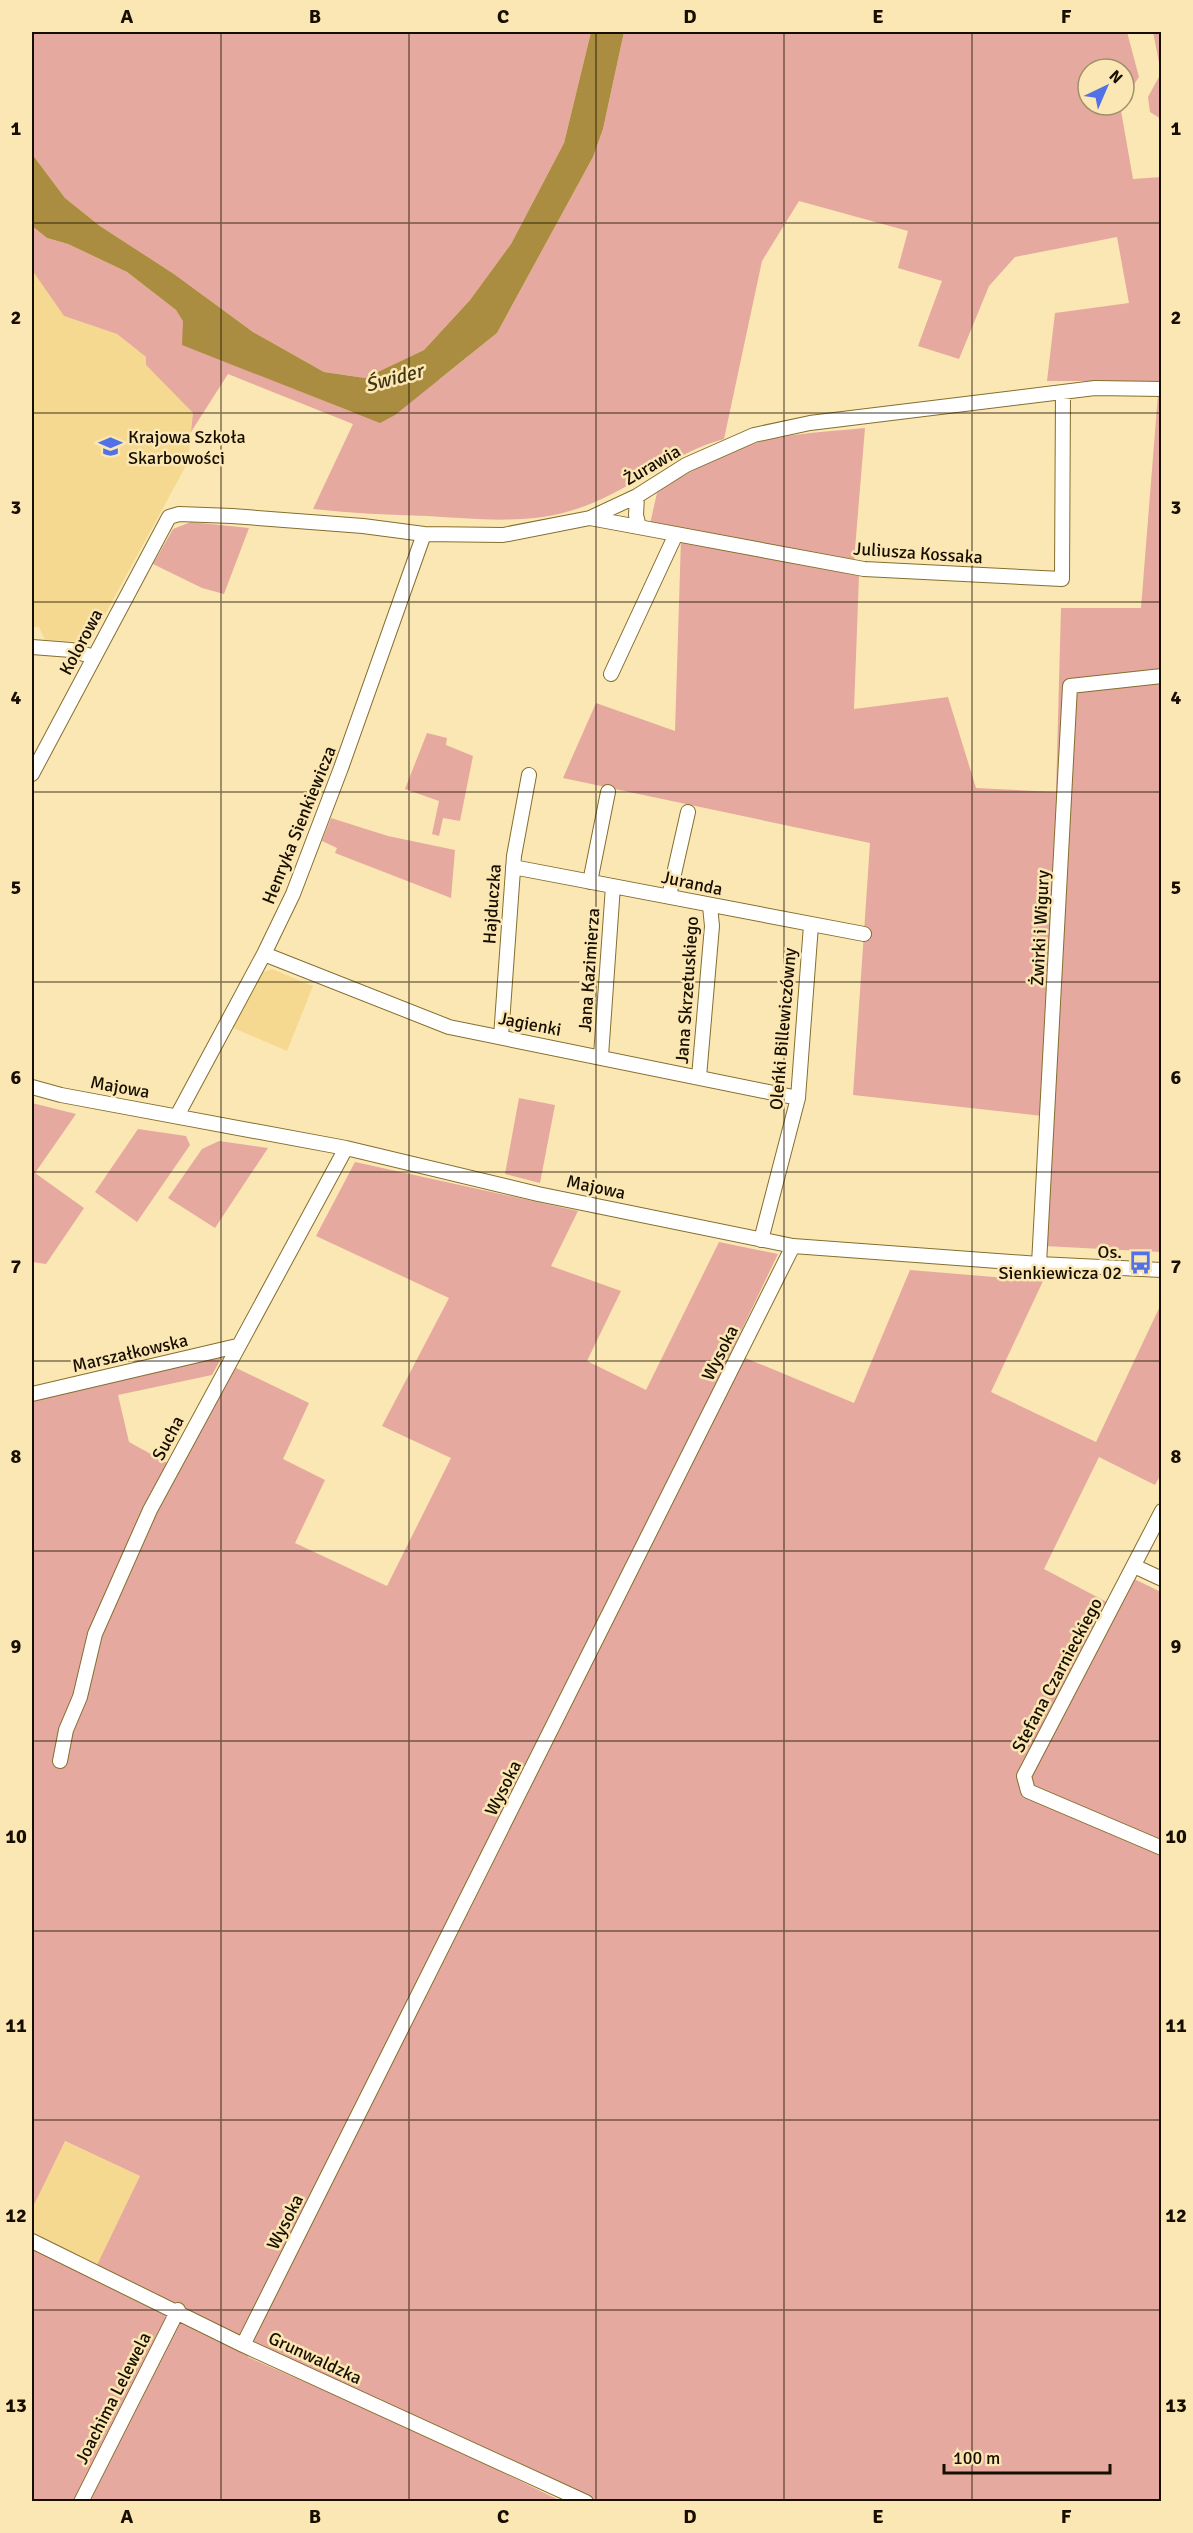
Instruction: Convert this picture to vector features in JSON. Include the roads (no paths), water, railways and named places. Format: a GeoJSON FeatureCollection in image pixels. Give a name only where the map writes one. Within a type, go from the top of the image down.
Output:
{"type":"FeatureCollection","features":[{"type":"Feature","properties":{"kind":"street","name":"Żurawia"},"geometry":{"type":"LineString","coordinates":[[163,526],[170,517],[194,514],[363,526],[424,534],[504,535],[590,519],[637,496],[686,465],[753,435],[810,423],[1095,388],[1161,389]]}},
{"type":"Feature","properties":{"kind":"street","name":"Juliusza Kossaka"},"geometry":{"type":"LineString","coordinates":[[590,519],[864,569],[1062,579],[1063,393]]}},
{"type":"Feature","properties":{"kind":"street"},"geometry":{"type":"LineString","coordinates":[[637,496],[636,515],[639,528]]}},
{"type":"Feature","properties":{"kind":"street","name":"Kolorowa"},"geometry":{"type":"LineString","coordinates":[[32,774],[163,526]]}},
{"type":"Feature","properties":{"kind":"street","name":"Henryka Sienkiewicza"},"geometry":{"type":"LineString","coordinates":[[177,1116],[264,954],[293,894],[337,779],[424,534]]}},
{"type":"Feature","properties":{"kind":"street"},"geometry":{"type":"LineString","coordinates":[[611,674],[676,534]]}},
{"type":"Feature","properties":{"kind":"street"},"geometry":{"type":"LineString","coordinates":[[32,647],[71,650],[94,657]]}},
{"type":"Feature","properties":{"kind":"street","name":"Żwirki i Wigury"},"geometry":{"type":"LineString","coordinates":[[1039,1264],[1070,686],[1161,676]]}},
{"type":"Feature","properties":{"kind":"street","name":"Hajduczka"},"geometry":{"type":"LineString","coordinates":[[501,1037],[513,867],[528,775]]}},
{"type":"Feature","properties":{"kind":"street","name":"Jana Kazimierza"},"geometry":{"type":"LineString","coordinates":[[590,882],[608,792]]}},
{"type":"Feature","properties":{"kind":"street","name":"Jana Skrzetuskiego"},"geometry":{"type":"LineString","coordinates":[[669,896],[688,812]]}},
{"type":"Feature","properties":{"kind":"street","name":"Juranda"},"geometry":{"type":"LineString","coordinates":[[513,867],[864,934]]}},
{"type":"Feature","properties":{"kind":"street","name":"Jana Kazimierza"},"geometry":{"type":"LineString","coordinates":[[601,1056],[613,886]]}},
{"type":"Feature","properties":{"kind":"street","name":"Jana Skrzetuskiego"},"geometry":{"type":"LineString","coordinates":[[699,1077],[712,926],[710,906]]}},
{"type":"Feature","properties":{"kind":"street","name":"Oleńki Billewiczówny"},"geometry":{"type":"LineString","coordinates":[[761,1240],[798,1098],[811,925]]}},
{"type":"Feature","properties":{"kind":"street","name":"Jagienki"},"geometry":{"type":"LineString","coordinates":[[264,954],[448,1027],[601,1056],[798,1098]]}},
{"type":"Feature","properties":{"kind":"street","name":"Majowa"},"geometry":{"type":"LineString","coordinates":[[32,1087],[61,1095],[346,1148],[538,1194],[793,1246],[1039,1264],[1161,1270]]}},
{"type":"Feature","properties":{"kind":"street","name":"Sucha"},"geometry":{"type":"LineString","coordinates":[[60,1761],[66,1730],[80,1698],[95,1634],[150,1510],[346,1148]]}},
{"type":"Feature","properties":{"kind":"street","name":"Wysoka"},"geometry":{"type":"LineString","coordinates":[[243,2345],[793,1246]]}},
{"type":"Feature","properties":{"kind":"street","name":"Marszałkowska"},"geometry":{"type":"LineString","coordinates":[[32,1394],[237,1346]]}},
{"type":"Feature","properties":{"kind":"street","name":"Stefana Czarnieckiego"},"geometry":{"type":"LineString","coordinates":[[1161,1511],[1024,1776],[1028,1791],[1161,1848]]}},
{"type":"Feature","properties":{"kind":"street"},"geometry":{"type":"LineString","coordinates":[[1134,1566],[1161,1579]]}},
{"type":"Feature","properties":{"kind":"street","name":"Grunwaldzka"},"geometry":{"type":"LineString","coordinates":[[32,2241],[178,2310],[243,2345],[586,2502]]}},
{"type":"Feature","properties":{"kind":"street","name":"Joachima Lelewela"},"geometry":{"type":"LineString","coordinates":[[81,2502],[178,2310]]}},
{"type":"Feature","properties":{"kind":"water","name":"Świder"},"geometry":{"type":"Polygon","coordinates":[[[591,32],[624,32],[603,129],[593,157],[497,333],[395,415],[380,423],[182,345],[183,321],[176,310],[127,272],[68,244],[47,238],[32,226],[32,154],[65,198],[100,226],[174,274],[253,332],[324,372],[365,378],[424,350],[470,300],[511,244],[564,143],[591,32]]]}},
{"type":"Feature","properties":{"kind":"place","name":"Krajowa Szkoła Skarbowości"},"geometry":{"type":"Point","coordinates":[110,447]}},
{"type":"Feature","properties":{"kind":"place","name":"Os. Sienkiewicza 02"},"geometry":{"type":"Point","coordinates":[1140,1262]}}]}
